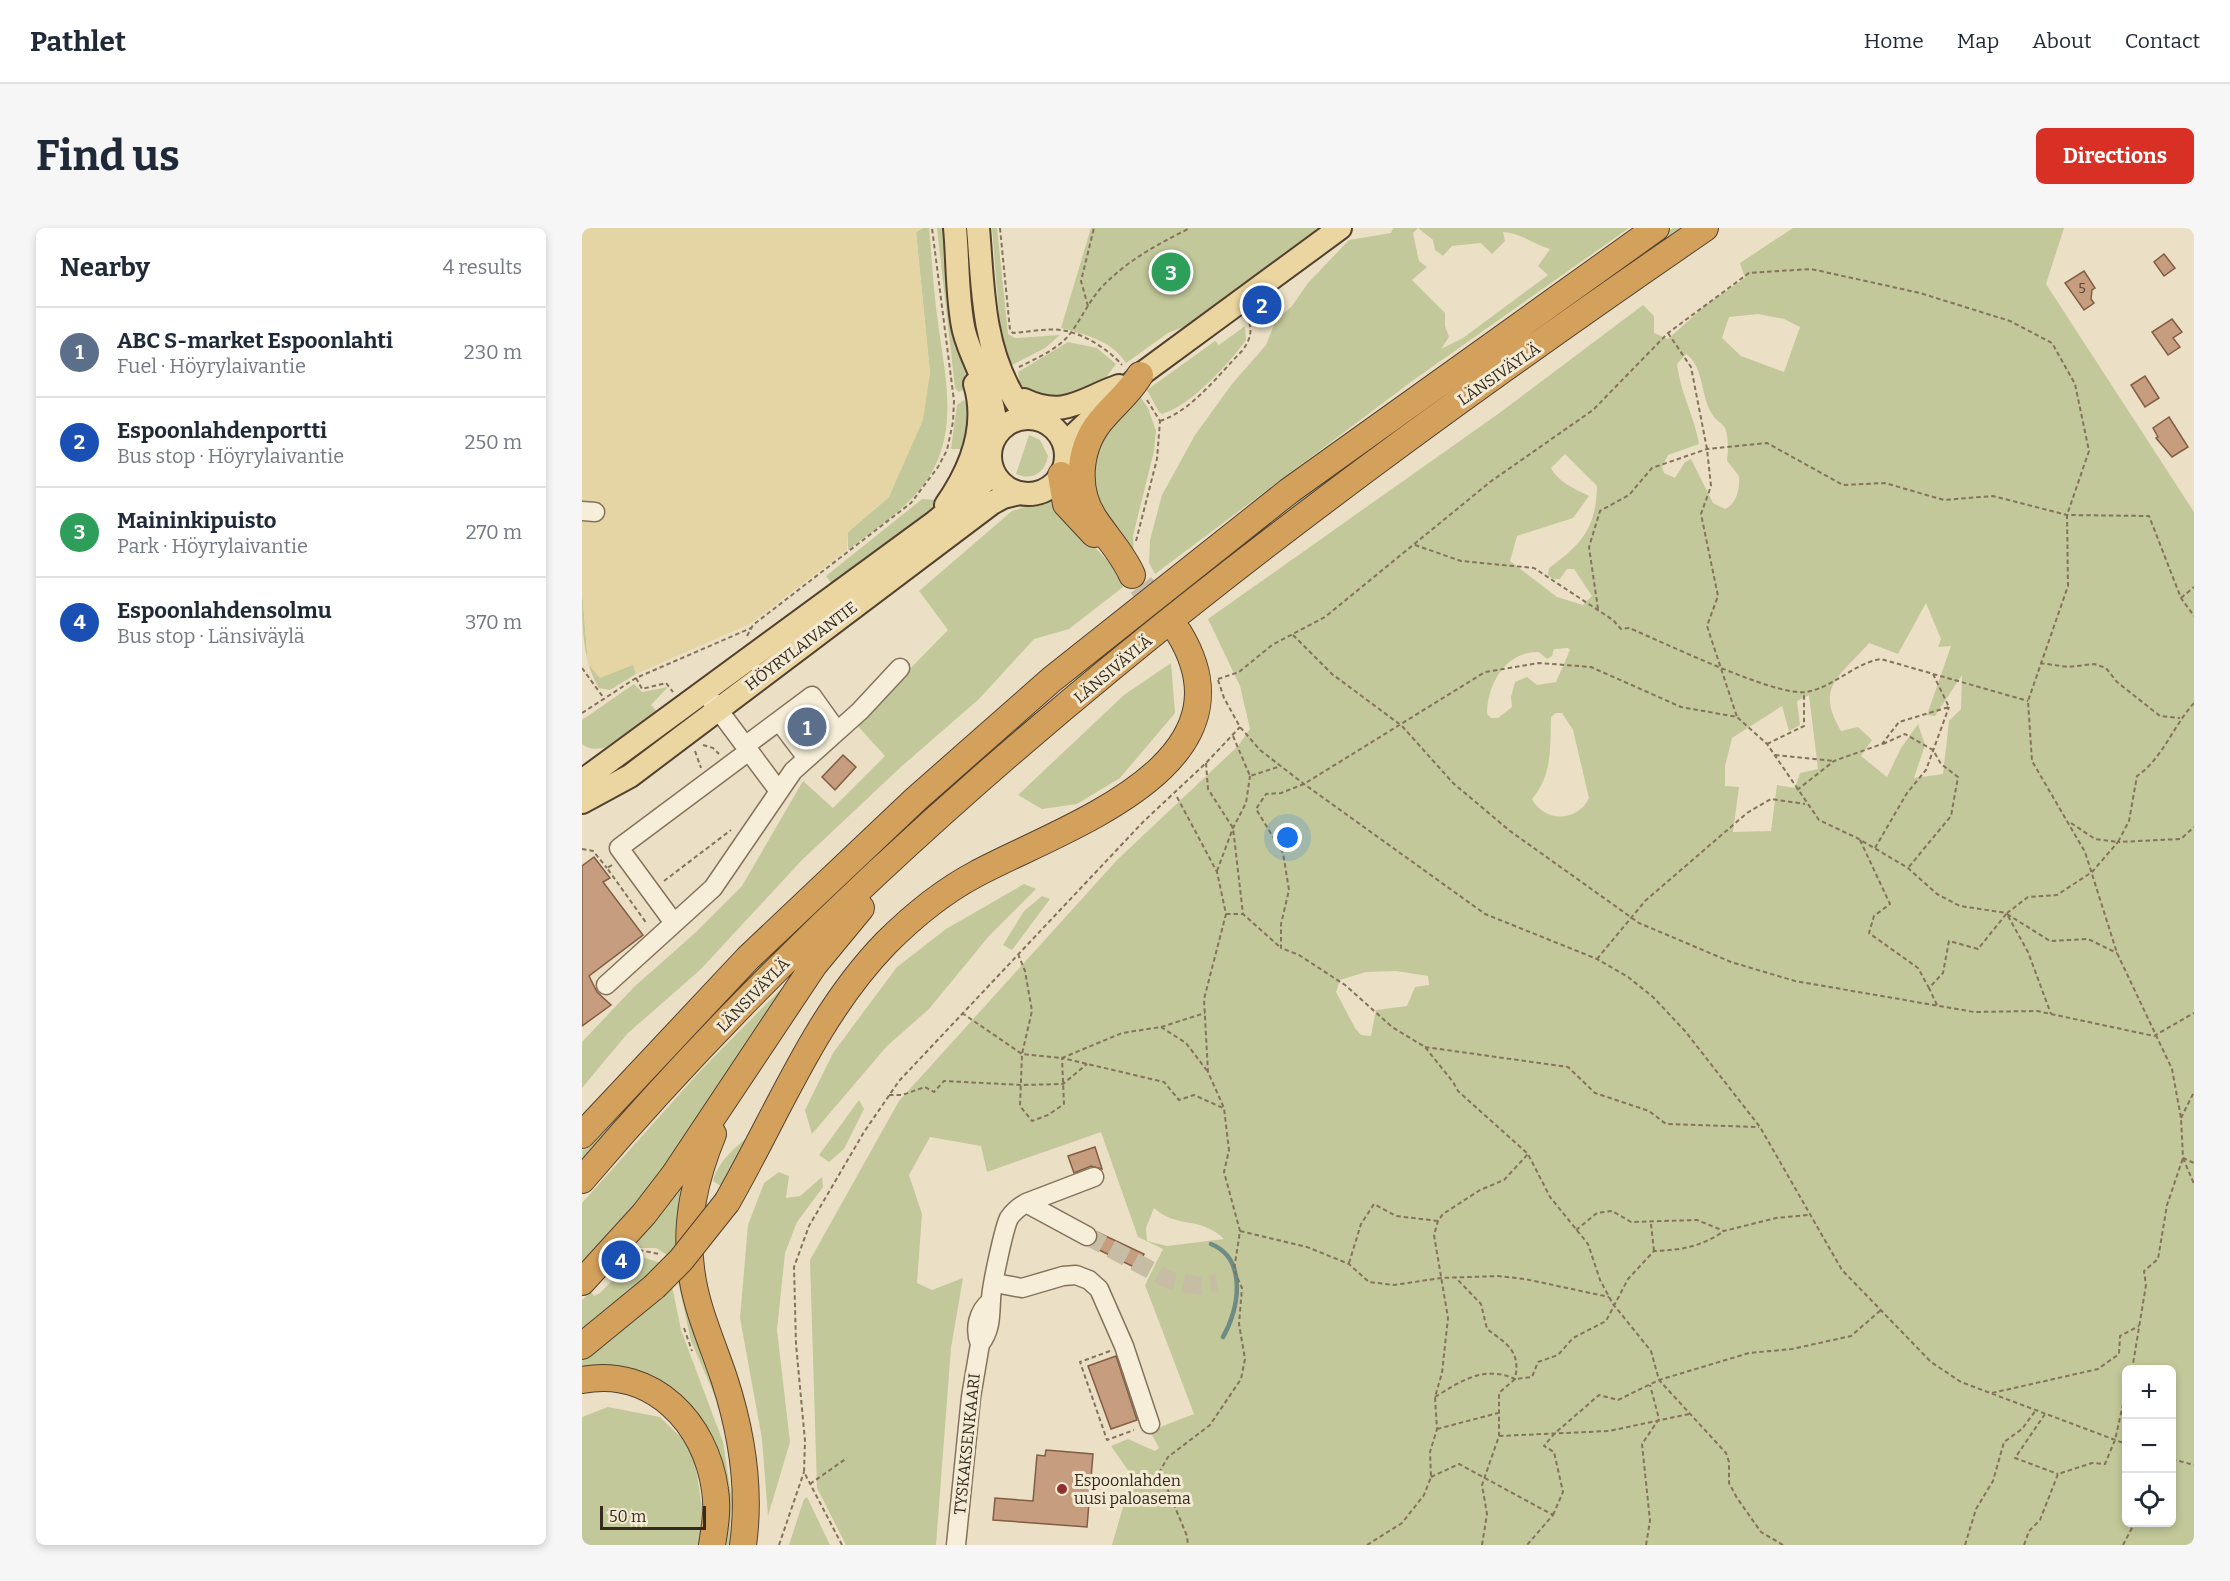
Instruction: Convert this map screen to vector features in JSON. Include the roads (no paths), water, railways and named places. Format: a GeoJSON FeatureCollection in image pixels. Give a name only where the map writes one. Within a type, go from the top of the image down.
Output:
{"type":"FeatureCollection","features":[{"type":"Feature","properties":{"kind":"highway","name":"LÄNSIVÄYLÄ"},"geometry":{"type":"LineString","coordinates":[[582,1135],[748,958],[916,799],[1051,680],[1289,491],[1656,228]]}},
{"type":"Feature","properties":{"kind":"highway","name":"LÄNSIVÄYLÄ"},"geometry":{"type":"LineString","coordinates":[[582,1180],[768,978],[940,815],[1187,606],[1304,515],[1705,228]]}},
{"type":"Feature","properties":{"kind":"highway"},"geometry":{"type":"LineString","coordinates":[[1064,465],[1063,495],[1071,512],[1137,580],[1126,561],[1093,517],[1081,487],[1080,476],[1087,446],[1094,431],[1104,417],[1127,397],[1131,380]]}},
{"type":"Feature","properties":{"kind":"highway"},"geometry":{"type":"LineString","coordinates":[[582,1346],[654,1287],[681,1260],[727,1202],[824,1025],[848,988],[887,943],[947,891],[974,875],[1090,818],[1139,788],[1173,758],[1190,729],[1197,699],[1195,668],[1179,633]]}},
{"type":"Feature","properties":{"kind":"highway"},"geometry":{"type":"LineString","coordinates":[[582,1282],[645,1214],[729,1095],[814,965],[940,815]]}},
{"type":"Feature","properties":{"kind":"highway"},"geometry":{"type":"LineString","coordinates":[[729,1095],[701,1166],[693,1195],[689,1224],[691,1269],[699,1304],[737,1420],[743,1454],[747,1488],[743,1545]]}},
{"type":"Feature","properties":{"kind":"highway"},"geometry":{"type":"LineString","coordinates":[[582,1380],[622,1380],[646,1387],[665,1398],[686,1416],[700,1438],[713,1477],[716,1518],[712,1545]]}},
{"type":"Feature","properties":{"kind":"main road"},"geometry":{"type":"LineString","coordinates":[[955,228],[964,330],[997,421],[990,455],[991,465],[1002,483],[1020,493],[1044,491],[1064,465],[1074,435],[1131,380]]}},
{"type":"Feature","properties":{"kind":"main road"},"geometry":{"type":"LineString","coordinates":[[978,228],[990,345],[996,364],[1019,408],[1056,430],[1065,446],[1064,465]]}},
{"type":"Feature","properties":{"kind":"main road"},"geometry":{"type":"LineString","coordinates":[[995,437],[1011,422],[1037,419],[1059,420],[1083,411],[1131,380],[1340,228]]}},
{"type":"Feature","properties":{"kind":"main road","name":"HÖYRYLAIVANTIE"},"geometry":{"type":"LineString","coordinates":[[934,522],[966,473],[980,425],[979,397],[966,352],[964,330]]}},
{"type":"Feature","properties":{"kind":"main road"},"geometry":{"type":"LineString","coordinates":[[1010,392],[1039,407],[1063,409],[1131,380]]}},
{"type":"Feature","properties":{"kind":"main road","name":"HÖYRYLAIVANTIE"},"geometry":{"type":"LineString","coordinates":[[583,789],[630,776],[711,700],[985,481],[991,465]]}},
{"type":"Feature","properties":{"kind":"main road","name":"HÖYRYLAIVANTIE"},"geometry":{"type":"LineString","coordinates":[[711,700],[992,503],[1003,497],[1020,493]]}},
{"type":"Feature","properties":{"kind":"street"},"geometry":{"type":"LineString","coordinates":[[606,985],[713,888],[778,790],[807,758],[900,668]]}},
{"type":"Feature","properties":{"kind":"street"},"geometry":{"type":"LineString","coordinates":[[674,923],[619,848],[812,696],[837,731]]}},
{"type":"Feature","properties":{"kind":"street"},"geometry":{"type":"LineString","coordinates":[[711,700],[778,790]]}},
{"type":"Feature","properties":{"kind":"street"},"geometry":{"type":"LineString","coordinates":[[779,721],[807,758]]}},
{"type":"Feature","properties":{"kind":"street"},"geometry":{"type":"LineString","coordinates":[[1026,1203],[1094,1177]]}},
{"type":"Feature","properties":{"kind":"street"},"geometry":{"type":"LineString","coordinates":[[1026,1203],[1087,1236]]}},
{"type":"Feature","properties":{"kind":"street","name":"TYSKAKSENKAARI"},"geometry":{"type":"LineString","coordinates":[[956,1545],[971,1397],[980,1344],[977,1329],[981,1312],[991,1301],[1008,1221],[1016,1208],[1026,1203]]}},
{"type":"Feature","properties":{"kind":"street"},"geometry":{"type":"LineString","coordinates":[[995,1282],[1022,1288],[1064,1276],[1076,1275],[1089,1280],[1103,1295],[1124,1346],[1150,1424]]}},
{"type":"Feature","properties":{"kind":"waterway"},"geometry":{"type":"LineString","coordinates":[[1211,1244],[1223,1251],[1231,1261],[1237,1286],[1233,1313],[1223,1337]]}},
{"type":"Feature","properties":{"kind":"tunnel"},"geometry":{"type":"LineString","coordinates":[[1141,585],[1179,633]]}},
{"type":"Feature","properties":{"kind":"tunnel"},"geometry":{"type":"LineString","coordinates":[[1087,1236],[1169,1280],[1200,1286],[1217,1283]]}},
{"type":"Feature","properties":{"kind":"place","name":"Maininkipuisto"},"geometry":{"type":"Point","coordinates":[1171,272]}},
{"type":"Feature","properties":{"kind":"place","name":"Espoonlahdenportti"},"geometry":{"type":"Point","coordinates":[1262,305]}},
{"type":"Feature","properties":{"kind":"place","name":"ABC S-market Espoonlahti"},"geometry":{"type":"Point","coordinates":[807,727]}},
{"type":"Feature","properties":{"kind":"place","name":"Espoonlahdensolmu"},"geometry":{"type":"Point","coordinates":[621,1260]}},
{"type":"Feature","properties":{"kind":"place","name":"Espoonlahden uusi paloasema"},"geometry":{"type":"Point","coordinates":[1062,1489]}}]}
